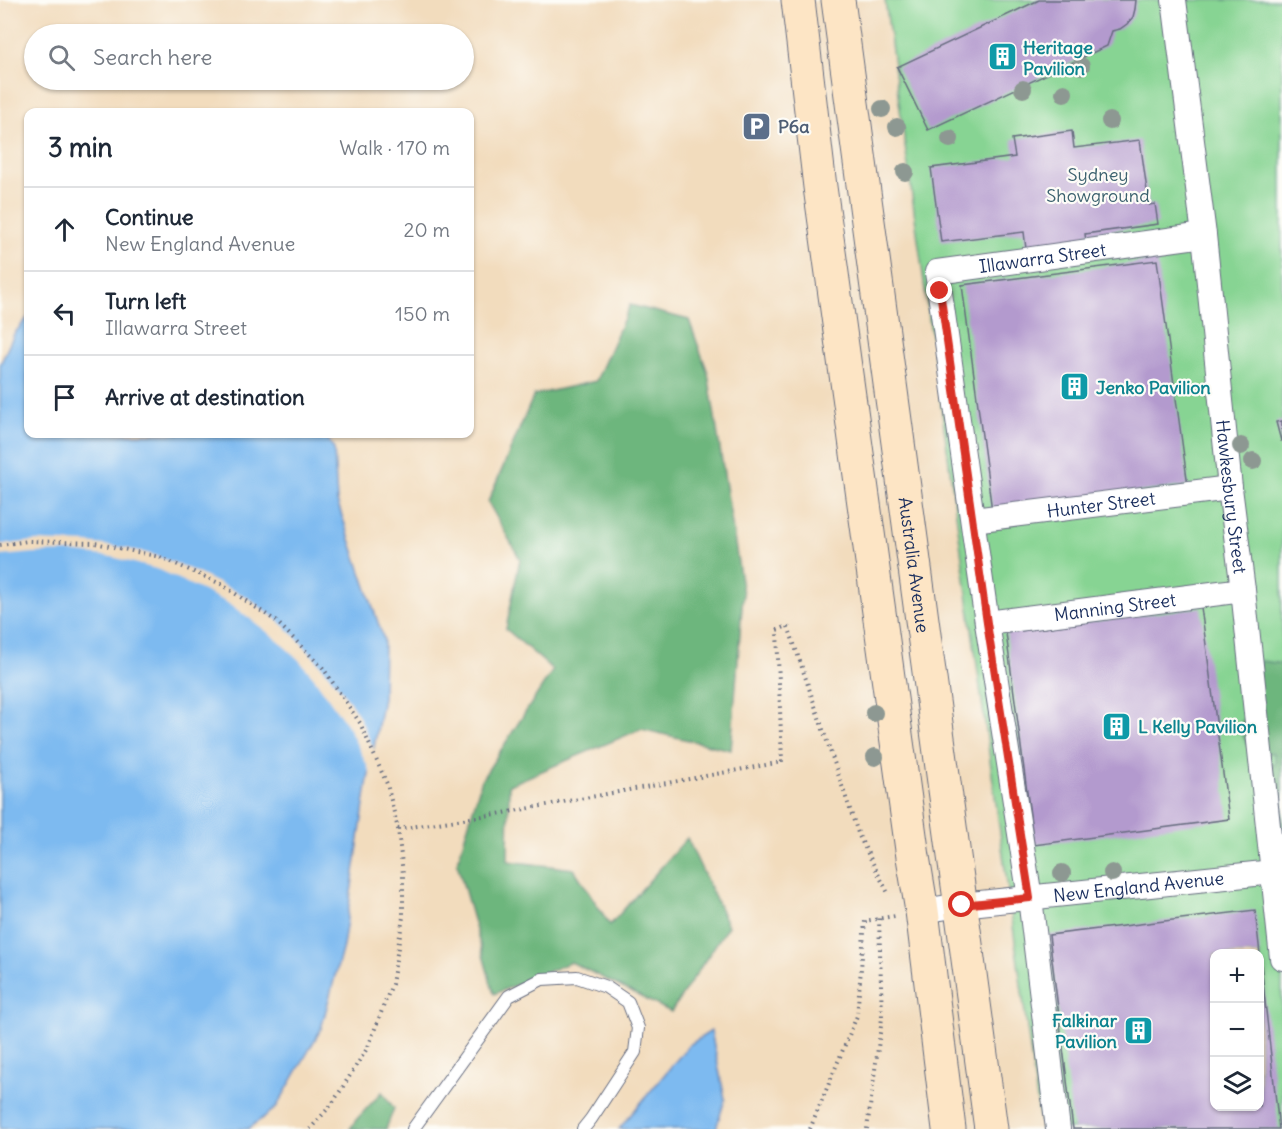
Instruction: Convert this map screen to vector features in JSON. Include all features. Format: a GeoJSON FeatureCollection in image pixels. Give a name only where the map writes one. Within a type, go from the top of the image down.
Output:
{"type":"FeatureCollection","features":[{"type":"Feature","properties":{"kind":"main road"},"geometry":{"type":"LineString","coordinates":[[798,0],[823,210],[913,857],[904,912],[949,1129]]}},
{"type":"Feature","properties":{"kind":"main road","name":"Australia Avenue"},"geometry":{"type":"LineString","coordinates":[[838,0],[991,1129]]}},
{"type":"Feature","properties":{"kind":"street","name":"Hawkesbury Street"},"geometry":{"type":"LineString","coordinates":[[1174,0],[1204,235],[1230,488],[1277,871],[1282,958]]}},
{"type":"Feature","properties":{"kind":"street","name":"Illawarra Street"},"geometry":{"type":"LineString","coordinates":[[1058,1129],[1018,900],[987,623],[937,272],[1204,235]]}},
{"type":"Feature","properties":{"kind":"street","name":"Hunter Street"},"geometry":{"type":"LineString","coordinates":[[973,520],[1230,488]]}},
{"type":"Feature","properties":{"kind":"street","name":"Manning Street"},"geometry":{"type":"LineString","coordinates":[[987,623],[1243,590]]}},
{"type":"Feature","properties":{"kind":"street","name":"New England Avenue"},"geometry":{"type":"LineString","coordinates":[[904,912],[1277,871]]}},
{"type":"Feature","properties":{"kind":"lane"},"geometry":{"type":"LineString","coordinates":[[413,1129],[509,996],[542,979],[577,978],[606,987],[628,1002],[638,1028],[635,1052],[583,1129]]}},
{"type":"Feature","properties":{"kind":"path"},"geometry":{"type":"LineString","coordinates":[[0,545],[28,541],[95,543],[160,557],[221,584],[276,621],[323,668],[360,723],[387,784],[398,829],[403,874],[403,917],[392,984],[368,1047],[332,1104],[310,1129]]}},
{"type":"Feature","properties":{"kind":"path"},"geometry":{"type":"LineString","coordinates":[[398,829],[503,813],[782,762],[777,630],[788,626],[860,836],[890,898]]}},
{"type":"Feature","properties":{"kind":"path"},"geometry":{"type":"LineString","coordinates":[[810,1129],[857,1016],[866,921],[904,912]]}},
{"type":"Feature","properties":{"kind":"path"},"geometry":{"type":"LineString","coordinates":[[867,1129],[882,1018],[879,918]]}},
{"type":"Feature","properties":{"kind":"green space","name":"Sydney Showground"},"geometry":{"type":"Polygon","coordinates":[[[885,0],[1282,0],[1282,1129],[1041,1129],[885,0]]]}},
{"type":"Feature","properties":{"kind":"green space"},"geometry":{"type":"Polygon","coordinates":[[[630,305],[689,320],[708,373],[743,594],[731,750],[641,729],[509,785],[508,861],[574,869],[610,925],[687,838],[728,926],[671,1012],[571,962],[494,994],[457,863],[482,779],[553,670],[506,629],[520,559],[488,502],[534,395],[596,381],[630,305]]]}},
{"type":"Feature","properties":{"kind":"green space"},"geometry":{"type":"Polygon","coordinates":[[[1261,661],[1282,664],[1282,836],[1275,841],[1262,771],[1276,763],[1274,753],[1267,753],[1247,745],[1239,725],[1248,714],[1243,701],[1253,690],[1261,661]]]}},
{"type":"Feature","properties":{"kind":"green space"},"geometry":{"type":"Polygon","coordinates":[[[382,1092],[394,1108],[386,1129],[350,1129],[356,1120],[382,1092]]]}},
{"type":"Feature","properties":{"kind":"water"},"geometry":{"type":"Polygon","coordinates":[[[24,322],[24,438],[327,438],[334,449],[337,501],[384,640],[383,698],[367,785],[343,946],[321,1029],[276,1108],[248,1129],[0,1129],[0,365],[14,334],[24,322]]]}},
{"type":"Feature","properties":{"kind":"water"},"geometry":{"type":"Polygon","coordinates":[[[711,1031],[725,1099],[716,1129],[619,1129],[689,1045],[711,1031]]]}},
{"type":"Feature","properties":{"kind":"pier"},"geometry":{"type":"Polygon","coordinates":[[[35,541],[87,543],[151,554],[183,566],[247,597],[280,622],[300,641],[340,688],[358,714],[376,754],[372,778],[348,727],[315,679],[298,659],[249,618],[226,602],[160,570],[112,557],[71,552],[0,556],[0,545],[35,541]]]}},
{"type":"Feature","properties":{"kind":"building","name":"Heritage Pavilion"},"geometry":{"type":"Polygon","coordinates":[[[1039,0],[1136,0],[1133,17],[1120,29],[1112,31],[1107,46],[928,130],[897,67],[1039,0]]]}},
{"type":"Feature","properties":{"kind":"building"},"geometry":{"type":"Polygon","coordinates":[[[1072,131],[1074,148],[1140,140],[1149,205],[1155,204],[1158,224],[1085,234],[1086,241],[1026,249],[1024,232],[941,242],[931,168],[1015,157],[1012,139],[1072,131]]]}},
{"type":"Feature","properties":{"kind":"building","name":"Jenko Pavilion"},"geometry":{"type":"Polygon","coordinates":[[[1157,260],[1188,486],[992,511],[962,285],[1157,260]]]}},
{"type":"Feature","properties":{"kind":"building"},"geometry":{"type":"Polygon","coordinates":[[[1282,421],[1282,441],[1281,441],[1276,422],[1282,421]]]}},
{"type":"Feature","properties":{"kind":"building","name":"L Kelly Pavilion"},"geometry":{"type":"Polygon","coordinates":[[[1201,607],[1229,819],[1034,845],[1006,633],[1201,607]]]}},
{"type":"Feature","properties":{"kind":"building","name":"Falkinar Pavilion"},"geometry":{"type":"Polygon","coordinates":[[[1255,910],[1259,949],[1210,949],[1210,1111],[1264,1111],[1264,992],[1279,1129],[1073,1129],[1049,935],[1255,910]]]}},
{"type":"Feature","properties":{"kind":"place","name":"Heritage Pavilion"},"geometry":{"type":"Point","coordinates":[1002,57]}},
{"type":"Feature","properties":{"kind":"place","name":"P6a"},"geometry":{"type":"Point","coordinates":[757,126]}},
{"type":"Feature","properties":{"kind":"place","name":"Jenko Pavilion"},"geometry":{"type":"Point","coordinates":[1075,387]}},
{"type":"Feature","properties":{"kind":"place","name":"L Kelly Pavilion"},"geometry":{"type":"Point","coordinates":[1117,726]}},
{"type":"Feature","properties":{"kind":"place","name":"Falkinar Pavilion"},"geometry":{"type":"Point","coordinates":[1138,1030]}},
{"type":"Feature","properties":{"kind":"route"},"geometry":{"type":"LineString","coordinates":[[940,291],[987,623],[1030,898],[962,905]]}}]}
